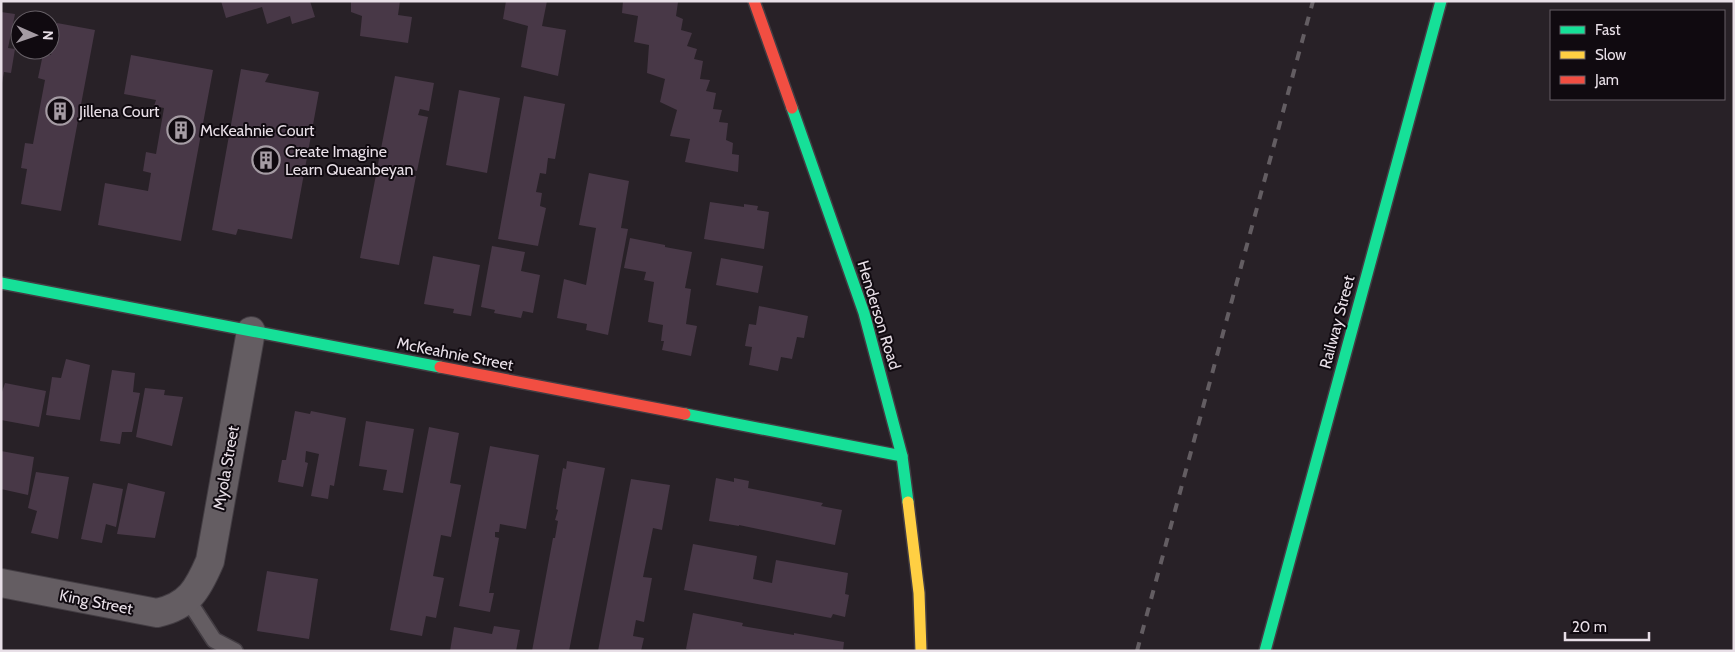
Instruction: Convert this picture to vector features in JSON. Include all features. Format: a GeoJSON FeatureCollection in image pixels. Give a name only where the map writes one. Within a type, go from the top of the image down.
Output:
{"type":"FeatureCollection","features":[{"type":"Feature","properties":{"kind":"street","name":"Henderson Road"},"geometry":{"type":"LineString","coordinates":[[754,1],[821,186],[864,313],[902,456],[919,593],[921,651]]}},
{"type":"Feature","properties":{"kind":"street","name":"Railway Street"},"geometry":{"type":"LineString","coordinates":[[1265,651],[1441,1]]}},
{"type":"Feature","properties":{"kind":"street","name":"McKeahnie Street"},"geometry":{"type":"LineString","coordinates":[[1,283],[902,456]]}},
{"type":"Feature","properties":{"kind":"street","name":"Myola Street"},"geometry":{"type":"LineString","coordinates":[[188,600],[201,583],[210,561],[251,331]]}},
{"type":"Feature","properties":{"kind":"street","name":"King Street"},"geometry":{"type":"LineString","coordinates":[[1,584],[157,613],[171,610],[188,600]]}},
{"type":"Feature","properties":{"kind":"lane"},"geometry":{"type":"LineString","coordinates":[[188,600],[214,640],[235,651]]}},
{"type":"Feature","properties":{"kind":"building"},"geometry":{"type":"Polygon","coordinates":[[[221,1],[310,1],[315,17],[292,24],[290,16],[267,24],[262,7],[226,18],[221,1]]]}},
{"type":"Feature","properties":{"kind":"building"},"geometry":{"type":"Polygon","coordinates":[[[351,1],[400,1],[398,15],[412,17],[408,43],[360,36],[362,16],[351,12],[351,1]]]}},
{"type":"Feature","properties":{"kind":"building"},"geometry":{"type":"Polygon","coordinates":[[[506,1],[547,1],[542,26],[566,30],[558,76],[521,67],[528,26],[503,19],[506,1]]]}},
{"type":"Feature","properties":{"kind":"building"},"geometry":{"type":"Polygon","coordinates":[[[623,1],[678,2],[676,16],[683,19],[681,30],[692,33],[687,46],[697,49],[694,59],[703,61],[700,79],[710,80],[706,91],[716,93],[713,109],[722,110],[719,122],[728,123],[726,140],[733,143],[732,154],[739,155],[738,172],[685,162],[690,139],[670,136],[677,110],[660,102],[665,79],[647,73],[649,45],[634,42],[638,16],[622,13],[623,1]]]}},
{"type":"Feature","properties":{"kind":"building"},"geometry":{"type":"Polygon","coordinates":[[[1,12],[10,13],[8,48],[10,48],[10,60],[13,60],[11,73],[4,72],[2,83],[1,12]]]}},
{"type":"Feature","properties":{"kind":"building","name":"Jillena Court"},"geometry":{"type":"Polygon","coordinates":[[[60,24],[95,30],[61,211],[21,204],[27,169],[21,168],[25,143],[33,144],[45,80],[38,78],[42,60],[60,60],[60,24]]]}},
{"type":"Feature","properties":{"kind":"building","name":"McKeahnie Court"},"geometry":{"type":"Polygon","coordinates":[[[131,55],[213,70],[181,241],[98,225],[105,183],[148,191],[151,173],[143,171],[146,152],[156,154],[164,108],[154,106],[156,100],[124,94],[131,55]]]}},
{"type":"Feature","properties":{"kind":"building","name":"Create Imagine Learn Queanbeyan"},"geometry":{"type":"Polygon","coordinates":[[[241,69],[269,74],[265,82],[319,92],[292,239],[238,229],[236,235],[212,230],[241,69]]]}},
{"type":"Feature","properties":{"kind":"building"},"geometry":{"type":"Polygon","coordinates":[[[395,76],[434,83],[429,111],[420,109],[418,115],[428,117],[417,171],[409,169],[408,175],[416,176],[399,265],[360,258],[395,76]]]}},
{"type":"Feature","properties":{"kind":"building"},"geometry":{"type":"Polygon","coordinates":[[[459,90],[500,98],[487,173],[446,165],[459,90]]]}},
{"type":"Feature","properties":{"kind":"building"},"geometry":{"type":"Polygon","coordinates":[[[524,96],[565,104],[555,159],[548,158],[546,174],[540,173],[536,192],[542,193],[540,206],[546,208],[538,246],[498,239],[524,96]]]}},
{"type":"Feature","properties":{"kind":"building"},"geometry":{"type":"Polygon","coordinates":[[[589,173],[629,181],[621,228],[628,229],[608,335],[586,330],[587,324],[557,318],[564,279],[586,285],[596,228],[579,225],[589,173]]]}},
{"type":"Feature","properties":{"kind":"building"},"geometry":{"type":"Polygon","coordinates":[[[710,202],[744,207],[744,204],[758,206],[757,210],[769,212],[764,249],[704,239],[710,202]]]}},
{"type":"Feature","properties":{"kind":"building"},"geometry":{"type":"Polygon","coordinates":[[[630,238],[692,252],[685,288],[691,289],[686,324],[697,326],[691,356],[662,350],[664,341],[661,341],[663,325],[648,322],[654,282],[644,280],[646,272],[624,268],[630,238]]]}},
{"type":"Feature","properties":{"kind":"building"},"geometry":{"type":"Polygon","coordinates":[[[492,246],[525,252],[521,271],[540,275],[533,313],[523,311],[521,318],[494,313],[495,310],[481,307],[492,246]]]}},
{"type":"Feature","properties":{"kind":"building"},"geometry":{"type":"Polygon","coordinates":[[[433,256],[480,265],[471,316],[453,313],[454,309],[424,304],[433,256]]]}},
{"type":"Feature","properties":{"kind":"building"},"geometry":{"type":"Polygon","coordinates":[[[721,258],[763,266],[758,293],[716,285],[721,258]]]}},
{"type":"Feature","properties":{"kind":"building"},"geometry":{"type":"Polygon","coordinates":[[[759,306],[808,316],[804,338],[797,337],[792,359],[781,357],[778,371],[749,365],[752,347],[745,346],[749,324],[756,325],[759,306]]]}},
{"type":"Feature","properties":{"kind":"building"},"geometry":{"type":"Polygon","coordinates":[[[66,359],[90,365],[80,420],[46,415],[52,377],[61,378],[66,359]]]}},
{"type":"Feature","properties":{"kind":"building"},"geometry":{"type":"Polygon","coordinates":[[[112,370],[135,373],[133,392],[140,393],[132,432],[122,432],[120,444],[100,441],[112,370]]]}},
{"type":"Feature","properties":{"kind":"building"},"geometry":{"type":"Polygon","coordinates":[[[5,383],[46,391],[39,427],[1,420],[1,395],[5,383]]]}},
{"type":"Feature","properties":{"kind":"building"},"geometry":{"type":"Polygon","coordinates":[[[145,388],[165,390],[164,395],[183,397],[172,446],[136,437],[145,388]]]}},
{"type":"Feature","properties":{"kind":"building"},"geometry":{"type":"Polygon","coordinates":[[[295,411],[310,414],[311,411],[346,418],[334,486],[330,485],[328,499],[311,496],[319,454],[306,451],[305,462],[308,463],[303,487],[278,482],[282,460],[286,460],[295,411]]]}},
{"type":"Feature","properties":{"kind":"building"},"geometry":{"type":"Polygon","coordinates":[[[366,421],[414,429],[403,493],[383,490],[387,470],[359,466],[366,421]]]}},
{"type":"Feature","properties":{"kind":"building"},"geometry":{"type":"Polygon","coordinates":[[[429,427],[459,433],[450,483],[461,485],[451,537],[441,535],[433,576],[444,578],[436,618],[426,616],[422,636],[390,630],[429,427]]]}},
{"type":"Feature","properties":{"kind":"building"},"geometry":{"type":"Polygon","coordinates":[[[490,446],[539,455],[526,529],[500,524],[499,532],[495,532],[495,537],[499,538],[489,593],[494,593],[490,612],[459,606],[490,446]]]}},
{"type":"Feature","properties":{"kind":"building"},"geometry":{"type":"Polygon","coordinates":[[[1,451],[34,457],[28,495],[1,489],[1,451]]]}},
{"type":"Feature","properties":{"kind":"building"},"geometry":{"type":"Polygon","coordinates":[[[567,461],[605,468],[569,651],[532,651],[553,538],[555,538],[558,521],[555,520],[558,510],[556,509],[563,468],[566,469],[567,461]]]}},
{"type":"Feature","properties":{"kind":"building"},"geometry":{"type":"Polygon","coordinates":[[[36,472],[69,477],[58,539],[31,533],[37,511],[28,508],[36,472]]]}},
{"type":"Feature","properties":{"kind":"building"},"geometry":{"type":"Polygon","coordinates":[[[716,478],[734,482],[734,478],[749,481],[748,488],[823,503],[821,506],[842,510],[835,545],[739,525],[709,521],[716,478]]]}},
{"type":"Feature","properties":{"kind":"building"},"geometry":{"type":"Polygon","coordinates":[[[631,479],[670,485],[662,530],[653,528],[643,577],[652,578],[644,622],[636,620],[633,636],[644,638],[641,651],[598,651],[631,479]]]}},
{"type":"Feature","properties":{"kind":"building"},"geometry":{"type":"Polygon","coordinates":[[[93,483],[123,489],[116,527],[106,524],[102,543],[81,539],[93,483]]]}},
{"type":"Feature","properties":{"kind":"building"},"geometry":{"type":"Polygon","coordinates":[[[128,483],[165,492],[155,538],[117,534],[128,483]]]}},
{"type":"Feature","properties":{"kind":"building"},"geometry":{"type":"Polygon","coordinates":[[[693,544],[757,556],[753,579],[772,583],[776,560],[848,573],[845,594],[849,595],[845,617],[833,614],[831,618],[684,590],[693,544]]]}},
{"type":"Feature","properties":{"kind":"building"},"geometry":{"type":"Polygon","coordinates":[[[267,571],[318,579],[309,639],[257,631],[267,571]]]}},
{"type":"Feature","properties":{"kind":"building"},"geometry":{"type":"Polygon","coordinates":[[[693,613],[743,623],[742,626],[844,642],[843,651],[697,651],[686,649],[693,613]]]}},
{"type":"Feature","properties":{"kind":"building"},"geometry":{"type":"Polygon","coordinates":[[[494,626],[520,630],[516,651],[450,651],[454,627],[492,634],[494,626]]]}},
{"type":"Feature","properties":{"kind":"railway"},"geometry":{"type":"LineString","coordinates":[[1137,651],[1313,1]]}},
{"type":"Feature","properties":{"kind":"traffic: fast"},"geometry":{"type":"LineString","coordinates":[[1265,651],[1441,1]]}},
{"type":"Feature","properties":{"kind":"traffic: fast"},"geometry":{"type":"LineString","coordinates":[[792,108],[864,313],[902,456],[908,502]]}},
{"type":"Feature","properties":{"kind":"traffic: fast"},"geometry":{"type":"LineString","coordinates":[[1,283],[440,367]]}},
{"type":"Feature","properties":{"kind":"traffic: fast"},"geometry":{"type":"LineString","coordinates":[[685,414],[902,456]]}},
{"type":"Feature","properties":{"kind":"traffic: slow"},"geometry":{"type":"LineString","coordinates":[[908,502],[919,593],[921,651]]}},
{"type":"Feature","properties":{"kind":"traffic: jam"},"geometry":{"type":"LineString","coordinates":[[754,1],[792,108]]}},
{"type":"Feature","properties":{"kind":"traffic: jam"},"geometry":{"type":"LineString","coordinates":[[440,367],[685,414]]}},
{"type":"Feature","properties":{"kind":"place","name":"Jillena Court"},"geometry":{"type":"Point","coordinates":[60,111]}},
{"type":"Feature","properties":{"kind":"place","name":"McKeahnie Court"},"geometry":{"type":"Point","coordinates":[181,130]}},
{"type":"Feature","properties":{"kind":"place","name":"Create Imagine Learn Queanbeyan"},"geometry":{"type":"Point","coordinates":[266,160]}}]}
